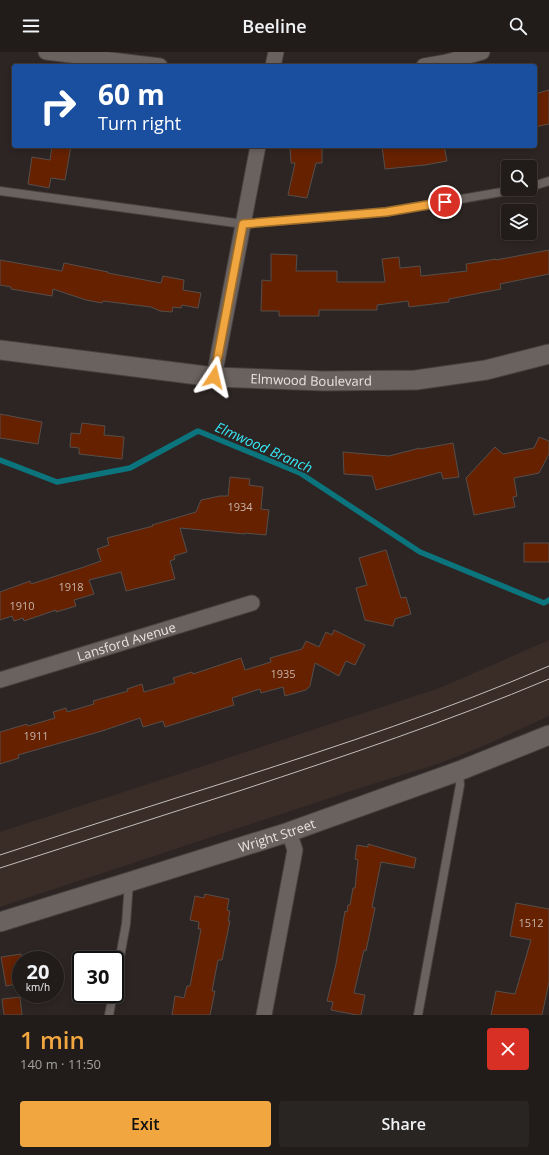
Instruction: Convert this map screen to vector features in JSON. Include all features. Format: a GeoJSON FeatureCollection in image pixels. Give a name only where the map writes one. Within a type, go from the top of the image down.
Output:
{"type":"FeatureCollection","features":[{"type":"Feature","properties":{"kind":"street"},"geometry":{"type":"LineString","coordinates":[[46,52],[144,64]]}},
{"type":"Feature","properties":{"kind":"street"},"geometry":{"type":"LineString","coordinates":[[273,64],[276,52]]}},
{"type":"Feature","properties":{"kind":"street"},"geometry":{"type":"LineString","coordinates":[[436,64],[482,52]]}},
{"type":"Feature","properties":{"kind":"street"},"geometry":{"type":"LineString","coordinates":[[214,377],[258,148]]}},
{"type":"Feature","properties":{"kind":"street","name":"Elmwood Boulevard"},"geometry":{"type":"LineString","coordinates":[[0,350],[214,377],[324,381],[416,380],[486,370],[549,354]]}},
{"type":"Feature","properties":{"kind":"street","name":"Lansford Avenue"},"geometry":{"type":"LineString","coordinates":[[0,680],[252,603]]}},
{"type":"Feature","properties":{"kind":"street","name":"Wright Street"},"geometry":{"type":"LineString","coordinates":[[0,922],[289,832],[459,771],[549,735]]}},
{"type":"Feature","properties":{"kind":"street"},"geometry":{"type":"LineString","coordinates":[[264,1015],[294,850],[289,832]]}},
{"type":"Feature","properties":{"kind":"lane"},"geometry":{"type":"LineString","coordinates":[[537,185],[549,181]]}},
{"type":"Feature","properties":{"kind":"lane"},"geometry":{"type":"LineString","coordinates":[[0,191],[243,224],[386,212],[501,192]]}},
{"type":"Feature","properties":{"kind":"lane"},"geometry":{"type":"LineString","coordinates":[[418,1015],[460,785],[459,771]]}},
{"type":"Feature","properties":{"kind":"lane"},"geometry":{"type":"LineString","coordinates":[[121,951],[126,924],[129,882]]}},
{"type":"Feature","properties":{"kind":"lane"},"geometry":{"type":"LineString","coordinates":[[109,1015],[111,1003]]}},
{"type":"Feature","properties":{"kind":"shaded area"},"geometry":{"type":"Polygon","coordinates":[[[549,640],[549,716],[488,744],[438,764],[366,786],[0,907],[0,832],[442,687],[549,640]]]}},
{"type":"Feature","properties":{"kind":"building"},"geometry":{"type":"Polygon","coordinates":[[[549,90],[549,124],[537,127],[537,93],[549,90]]]}},
{"type":"Feature","properties":{"kind":"building"},"geometry":{"type":"Polygon","coordinates":[[[52,148],[71,148],[65,180],[51,178],[49,188],[28,184],[32,157],[50,160],[52,148]]]}},
{"type":"Feature","properties":{"kind":"building"},"geometry":{"type":"Polygon","coordinates":[[[290,148],[322,148],[322,163],[316,163],[307,198],[288,195],[295,163],[291,163],[290,148]]]}},
{"type":"Feature","properties":{"kind":"building"},"geometry":{"type":"Polygon","coordinates":[[[382,148],[444,148],[447,161],[385,169],[382,148]]]}},
{"type":"Feature","properties":{"kind":"building"},"geometry":{"type":"Polygon","coordinates":[[[549,250],[549,274],[500,284],[501,289],[449,299],[449,302],[409,307],[408,301],[377,305],[377,310],[319,310],[319,316],[279,316],[279,311],[261,311],[262,280],[271,281],[271,254],[297,255],[296,271],[337,271],[337,282],[385,282],[382,259],[399,257],[400,268],[420,266],[421,276],[467,271],[466,264],[549,250]]]}},
{"type":"Feature","properties":{"kind":"building"},"geometry":{"type":"Polygon","coordinates":[[[0,260],[62,271],[64,263],[161,283],[163,276],[184,280],[183,290],[201,293],[198,308],[182,305],[181,308],[173,307],[172,312],[160,311],[151,307],[103,301],[102,303],[86,300],[53,289],[52,296],[11,289],[11,287],[0,285],[0,260]]]}},
{"type":"Feature","properties":{"kind":"building"},"geometry":{"type":"Polygon","coordinates":[[[0,414],[42,422],[38,444],[0,438],[0,414]]]}},
{"type":"Feature","properties":{"kind":"building"},"geometry":{"type":"Polygon","coordinates":[[[82,423],[105,426],[104,435],[124,437],[122,459],[79,454],[79,448],[70,447],[71,433],[80,434],[82,423]]]}},
{"type":"Feature","properties":{"kind":"building"},"geometry":{"type":"Polygon","coordinates":[[[539,437],[549,441],[549,454],[539,473],[514,478],[517,496],[513,497],[515,507],[474,515],[466,478],[495,447],[503,454],[534,448],[539,437]]]}},
{"type":"Feature","properties":{"kind":"building"},"geometry":{"type":"Polygon","coordinates":[[[453,443],[459,477],[443,479],[441,472],[376,490],[372,476],[344,474],[343,452],[389,456],[420,448],[453,443]]]}},
{"type":"Feature","properties":{"kind":"building"},"geometry":{"type":"Polygon","coordinates":[[[230,477],[250,479],[249,485],[263,487],[261,509],[269,510],[266,535],[180,528],[187,552],[174,556],[175,559],[170,561],[175,579],[126,591],[121,572],[89,580],[94,594],[74,600],[76,606],[56,612],[56,610],[24,621],[23,618],[14,621],[12,616],[0,620],[0,592],[30,581],[31,584],[101,561],[97,549],[109,545],[107,538],[153,526],[152,525],[196,512],[201,500],[228,496],[230,477]]]}},
{"type":"Feature","properties":{"kind":"building"},"geometry":{"type":"Polygon","coordinates":[[[524,543],[549,543],[549,562],[524,562],[524,543]]]}},
{"type":"Feature","properties":{"kind":"building"},"geometry":{"type":"Polygon","coordinates":[[[386,550],[401,598],[406,597],[411,614],[395,619],[393,626],[365,620],[356,588],[367,585],[359,558],[386,550]]]}},
{"type":"Feature","properties":{"kind":"building"},"geometry":{"type":"Polygon","coordinates":[[[334,630],[365,645],[355,665],[346,661],[339,676],[315,663],[310,686],[306,690],[285,696],[283,687],[261,693],[260,689],[232,698],[234,705],[165,727],[163,721],[143,727],[140,718],[102,731],[18,755],[19,758],[0,764],[0,732],[55,718],[53,712],[66,708],[67,712],[94,704],[93,701],[128,691],[127,689],[142,684],[144,692],[175,683],[173,678],[192,672],[193,674],[241,658],[245,670],[271,662],[270,658],[302,649],[306,641],[319,647],[326,632],[332,635],[334,630]]]}},
{"type":"Feature","properties":{"kind":"building"},"geometry":{"type":"Polygon","coordinates":[[[368,844],[416,858],[414,868],[381,862],[372,907],[375,908],[366,951],[364,950],[354,993],[365,995],[361,1015],[357,1015],[331,1010],[333,1002],[327,1001],[336,964],[345,911],[347,912],[348,905],[350,905],[353,888],[355,888],[358,860],[355,859],[357,845],[368,847],[368,844]]]}},
{"type":"Feature","properties":{"kind":"building"},"geometry":{"type":"Polygon","coordinates":[[[205,894],[229,899],[227,910],[230,911],[228,921],[230,921],[222,960],[218,960],[212,991],[215,991],[210,1015],[172,1015],[175,996],[184,998],[187,986],[190,986],[201,929],[198,929],[199,922],[190,920],[195,896],[204,898],[205,894]]]}},
{"type":"Feature","properties":{"kind":"building"},"geometry":{"type":"Polygon","coordinates":[[[516,903],[549,909],[549,982],[542,1015],[491,1015],[496,991],[515,994],[531,940],[510,936],[516,903]]]}},
{"type":"Feature","properties":{"kind":"building"},"geometry":{"type":"Polygon","coordinates":[[[12,955],[12,985],[6,986],[1,957],[12,955]]]}},
{"type":"Feature","properties":{"kind":"building"},"geometry":{"type":"Polygon","coordinates":[[[12,998],[12,1003],[21,1003],[22,1015],[4,1015],[2,999],[12,998]]]}},
{"type":"Feature","properties":{"kind":"waterway","name":"Elmwood Branch"},"geometry":{"type":"LineString","coordinates":[[0,460],[57,482],[130,468],[198,431],[300,473],[420,552],[544,603],[549,600]]}},
{"type":"Feature","properties":{"kind":"tram line"},"geometry":{"type":"LineString","coordinates":[[0,855],[354,740],[433,712],[549,666]]}},
{"type":"Feature","properties":{"kind":"tram line"},"geometry":{"type":"LineString","coordinates":[[0,868],[358,751],[435,724],[549,679]]}},
{"type":"Feature","properties":{"kind":"route"},"geometry":{"type":"LineString","coordinates":[[214,377],[243,224],[386,212],[445,202]]}}]}
